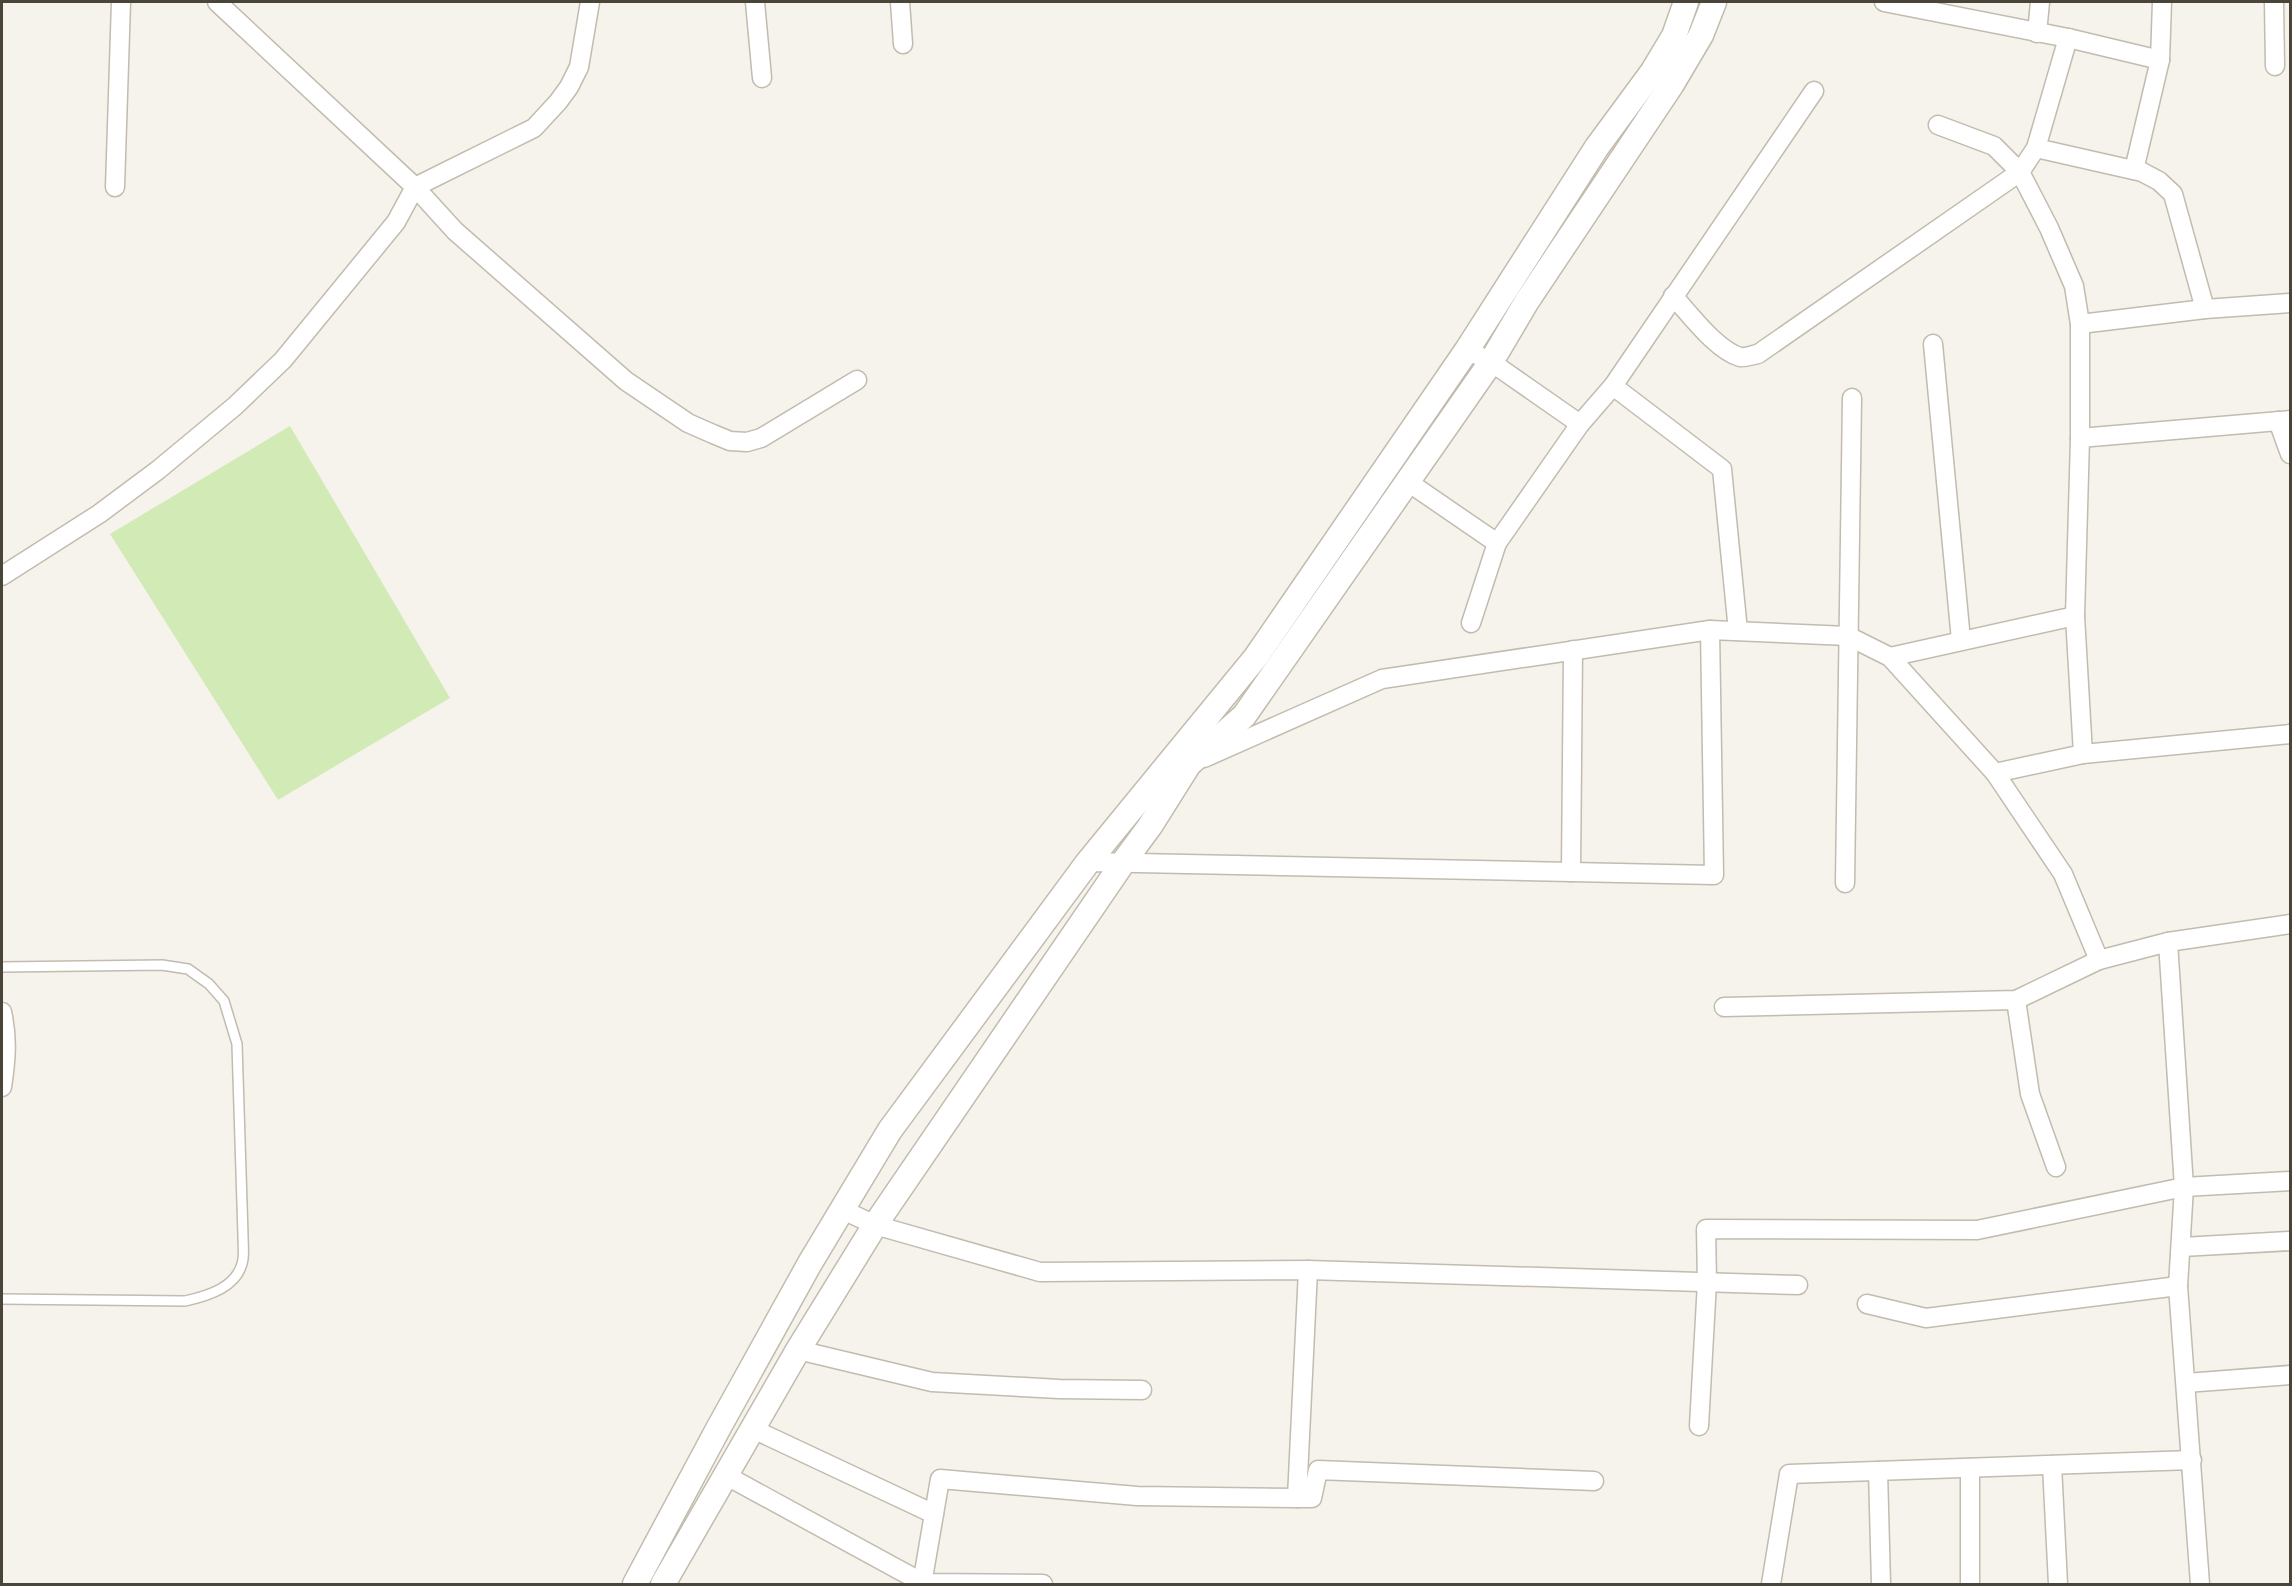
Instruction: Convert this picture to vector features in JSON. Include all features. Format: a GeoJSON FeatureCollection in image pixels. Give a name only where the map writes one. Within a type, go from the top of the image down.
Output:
{"type":"FeatureCollection","features":[{"type":"Feature","properties":{"kind":"street"},"geometry":{"type":"LineString","coordinates":[[115,187],[121,2]]}},
{"type":"Feature","properties":{"kind":"street"},"geometry":{"type":"LineString","coordinates":[[218,2],[415,187],[454,231],[626,381],[688,423],[713,434],[747,442],[761,438],[857,380]]}},
{"type":"Feature","properties":{"kind":"street"},"geometry":{"type":"LineString","coordinates":[[2,576],[99,514],[158,470],[235,406],[283,360],[396,222],[415,187],[534,128],[558,102],[579,67],[590,2]]}},
{"type":"Feature","properties":{"kind":"street"},"geometry":{"type":"LineString","coordinates":[[755,2],[762,78]]}},
{"type":"Feature","properties":{"kind":"street"},"geometry":{"type":"LineString","coordinates":[[900,2],[903,44]]}},
{"type":"Feature","properties":{"kind":"street"},"geometry":{"type":"LineString","coordinates":[[635,1584],[718,1429],[841,1209],[902,1112],[1128,810],[1182,760],[1244,716],[1491,362],[1527,301],[1655,111],[1684,41],[1686,2]]}},
{"type":"Feature","properties":{"kind":"street"},"geometry":{"type":"LineString","coordinates":[[663,1584],[798,1350],[875,1225],[1150,826],[1182,760],[1256,657],[1467,350],[1597,147],[1653,71],[1684,41],[1701,35],[1714,2]]}},
{"type":"Feature","properties":{"kind":"street"},"geometry":{"type":"LineString","coordinates":[[1884,2],[1925,6],[2160,60]]}},
{"type":"Feature","properties":{"kind":"street"},"geometry":{"type":"LineString","coordinates":[[2037,33],[2040,2]]}},
{"type":"Feature","properties":{"kind":"street"},"geometry":{"type":"LineString","coordinates":[[2142,173],[2160,60],[2162,2]]}},
{"type":"Feature","properties":{"kind":"street"},"geometry":{"type":"LineString","coordinates":[[2274,2],[2275,66]]}},
{"type":"Feature","properties":{"kind":"street"},"geometry":{"type":"LineString","coordinates":[[1673,296],[1702,329],[1726,350],[1741,357],[1758,354],[2020,172],[2036,148],[2068,38]]}},
{"type":"Feature","properties":{"kind":"street"},"geometry":{"type":"LineString","coordinates":[[1471,623],[1497,543],[1580,424],[1613,386],[1814,91]]}},
{"type":"Feature","properties":{"kind":"street"},"geometry":{"type":"LineString","coordinates":[[1938,125],[1994,146],[2020,172],[2052,234],[2074,286],[2080,324],[2080,438],[2075,616],[2083,754]]}},
{"type":"Feature","properties":{"kind":"street"},"geometry":{"type":"LineString","coordinates":[[2036,148],[2142,173],[2159,181],[2172,194],[2205,309]]}},
{"type":"Feature","properties":{"kind":"street"},"geometry":{"type":"LineString","coordinates":[[2080,324],[2205,309],[2290,303]]}},
{"type":"Feature","properties":{"kind":"street"},"geometry":{"type":"LineString","coordinates":[[1933,344],[1961,640]]}},
{"type":"Feature","properties":{"kind":"street"},"geometry":{"type":"LineString","coordinates":[[1467,350],[1491,362],[1580,424]]}},
{"type":"Feature","properties":{"kind":"street"},"geometry":{"type":"LineString","coordinates":[[1613,386],[1722,469],[1738,631]]}},
{"type":"Feature","properties":{"kind":"street"},"geometry":{"type":"LineString","coordinates":[[1845,883],[1852,398]]}},
{"type":"Feature","properties":{"kind":"street"},"geometry":{"type":"LineString","coordinates":[[2080,438],[2284,420],[2290,454]]}},
{"type":"Feature","properties":{"kind":"street"},"geometry":{"type":"LineString","coordinates":[[1408,482],[1497,543]]}},
{"type":"Feature","properties":{"kind":"street"},"geometry":{"type":"LineString","coordinates":[[1890,657],[2075,616]]}},
{"type":"Feature","properties":{"kind":"street"},"geometry":{"type":"LineString","coordinates":[[1182,760],[1382,679],[1710,630],[1848,636],[1890,657],[1995,773],[2063,874],[2099,960]]}},
{"type":"Feature","properties":{"kind":"street"},"geometry":{"type":"LineString","coordinates":[[1088,862],[1714,875],[1710,630]]}},
{"type":"Feature","properties":{"kind":"street"},"geometry":{"type":"LineString","coordinates":[[1571,872],[1573,650]]}},
{"type":"Feature","properties":{"kind":"street"},"geometry":{"type":"LineString","coordinates":[[1995,773],[2083,754],[2290,734]]}},
{"type":"Feature","properties":{"kind":"street"},"geometry":{"type":"LineString","coordinates":[[1724,1006],[2016,1000],[2099,960],[2168,942],[2290,924]]}},
{"type":"Feature","properties":{"kind":"street"},"geometry":{"type":"LineString","coordinates":[[2168,942],[2184,1187],[2178,1286],[2200,1584]]}},
{"type":"Feature","properties":{"kind":"street"},"geometry":{"type":"LineString","coordinates":[[2016,1000],[2030,1094],[2056,1167]]}},
{"type":"Feature","properties":{"kind":"street"},"geometry":{"type":"LineString","coordinates":[[2,1012],[6,1028],[7,1055],[2,1087]]}},
{"type":"Feature","properties":{"kind":"street"},"geometry":{"type":"LineString","coordinates":[[1699,1426],[1707,1282],[1706,1229],[1977,1230],[2184,1187],[2290,1181]]}},
{"type":"Feature","properties":{"kind":"street"},"geometry":{"type":"LineString","coordinates":[[841,1209],[875,1225],[1040,1272],[1308,1270],[1798,1285]]}},
{"type":"Feature","properties":{"kind":"street"},"geometry":{"type":"LineString","coordinates":[[2182,1247],[2290,1241]]}},
{"type":"Feature","properties":{"kind":"street"},"geometry":{"type":"LineString","coordinates":[[1297,1498],[1308,1270]]}},
{"type":"Feature","properties":{"kind":"street"},"geometry":{"type":"LineString","coordinates":[[1867,1304],[1926,1318],[2178,1286]]}},
{"type":"Feature","properties":{"kind":"street"},"geometry":{"type":"LineString","coordinates":[[798,1350],[933,1383],[1059,1389],[1142,1389]]}},
{"type":"Feature","properties":{"kind":"street"},"geometry":{"type":"LineString","coordinates":[[2186,1383],[2290,1376]]}},
{"type":"Feature","properties":{"kind":"street"},"geometry":{"type":"LineString","coordinates":[[753,1429],[934,1514]]}},
{"type":"Feature","properties":{"kind":"street"},"geometry":{"type":"LineString","coordinates":[[1771,1584],[1789,1474],[2192,1460]]}},
{"type":"Feature","properties":{"kind":"street"},"geometry":{"type":"LineString","coordinates":[[2052,1465],[2058,1584]]}},
{"type":"Feature","properties":{"kind":"street"},"geometry":{"type":"LineString","coordinates":[[1970,1468],[1970,1584]]}},
{"type":"Feature","properties":{"kind":"street"},"geometry":{"type":"LineString","coordinates":[[923,1584],[940,1479],[1137,1496],[1297,1498],[1312,1498],[1318,1470],[1594,1481]]}},
{"type":"Feature","properties":{"kind":"street"},"geometry":{"type":"LineString","coordinates":[[1878,1471],[1881,1584]]}},
{"type":"Feature","properties":{"kind":"street"},"geometry":{"type":"LineString","coordinates":[[727,1476],[923,1584],[1043,1584]]}},
{"type":"Feature","properties":{"kind":"lane"},"geometry":{"type":"LineString","coordinates":[[2,967],[162,965],[188,969],[209,984],[224,1001],[237,1044],[243,1261],[236,1275],[221,1289],[204,1297],[185,1300],[2,1299]]}},
{"type":"Feature","properties":{"kind":"green space"},"geometry":{"type":"Polygon","coordinates":[[[290,426],[450,698],[278,800],[110,534],[290,426]]]}}]}
